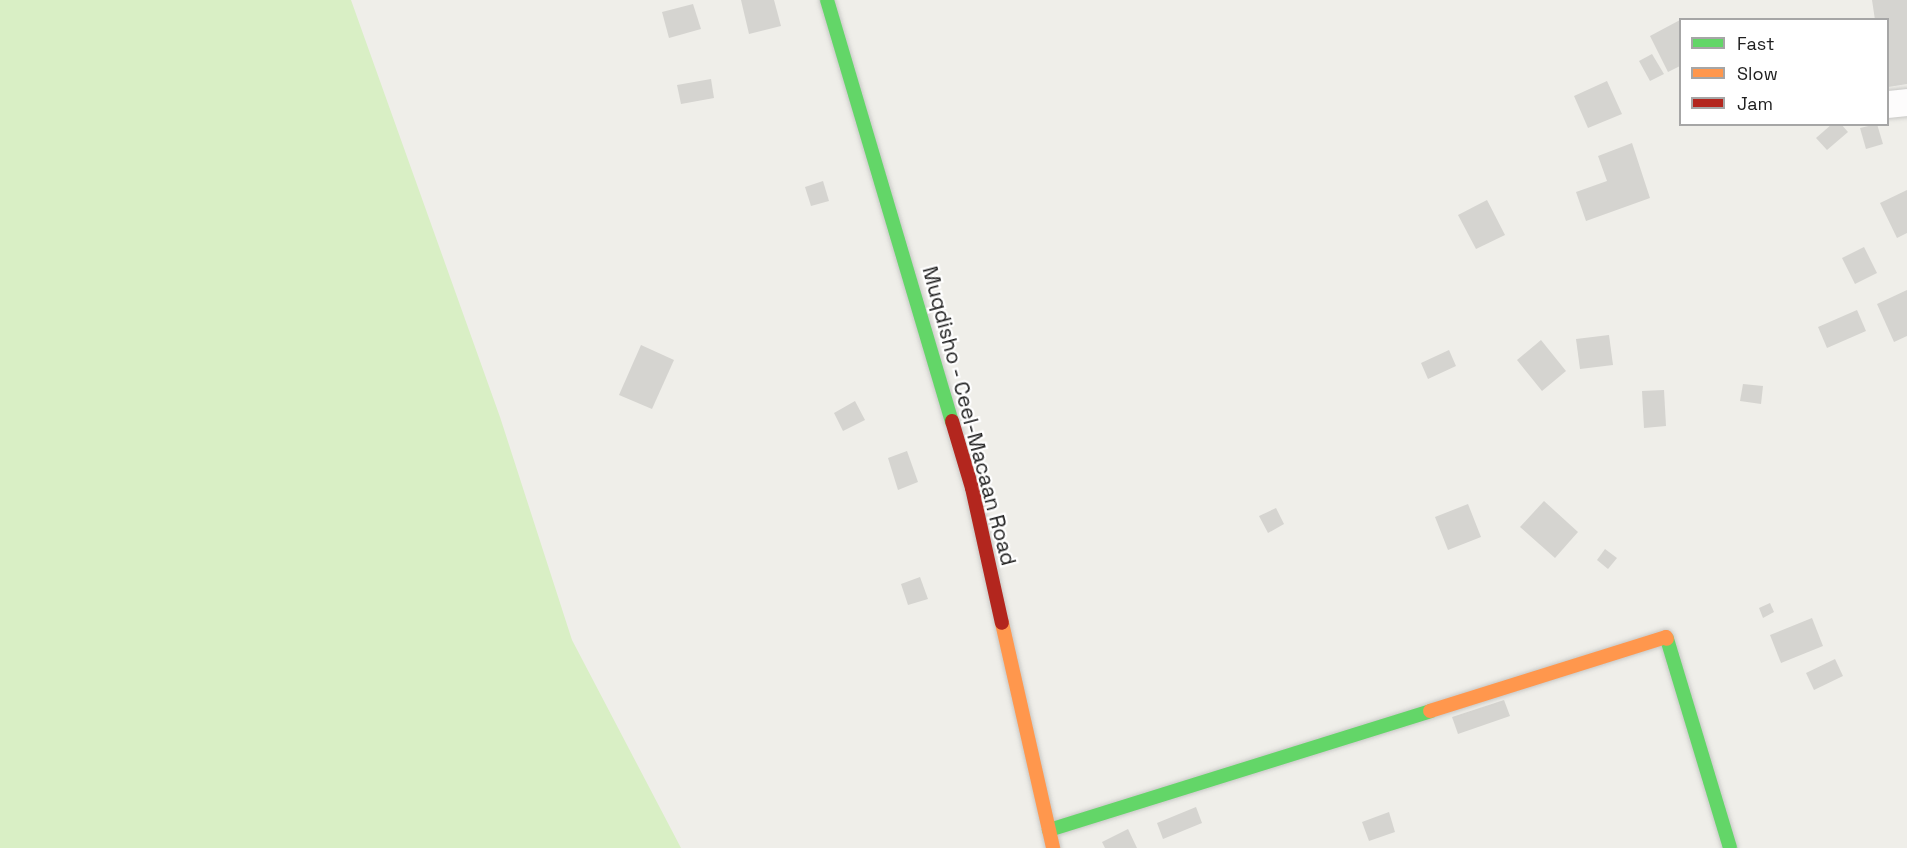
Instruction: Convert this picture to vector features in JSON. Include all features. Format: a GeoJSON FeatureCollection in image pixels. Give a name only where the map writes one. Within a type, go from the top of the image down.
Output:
{"type":"FeatureCollection","features":[{"type":"Feature","properties":{"kind":"street","name":"Muqdisho - Ceel-Macaan Road"},"geometry":{"type":"LineString","coordinates":[[827,0],[972,488],[1053,848]]}},
{"type":"Feature","properties":{"kind":"street"},"geometry":{"type":"LineString","coordinates":[[1889,104],[1907,102]]}},
{"type":"Feature","properties":{"kind":"street"},"geometry":{"type":"LineString","coordinates":[[1049,830],[1666,637],[1730,848]]}},
{"type":"Feature","properties":{"kind":"green space"},"geometry":{"type":"Polygon","coordinates":[[[0,0],[351,0],[500,417],[572,640],[681,848],[0,848],[0,0]]]}},
{"type":"Feature","properties":{"kind":"building"},"geometry":{"type":"Polygon","coordinates":[[[741,0],[774,0],[781,26],[749,34],[741,0]]]}},
{"type":"Feature","properties":{"kind":"building"},"geometry":{"type":"Polygon","coordinates":[[[1872,0],[1907,0],[1907,84],[1889,87],[1889,18],[1875,18],[1872,0]]]}},
{"type":"Feature","properties":{"kind":"building"},"geometry":{"type":"Polygon","coordinates":[[[693,4],[701,29],[669,38],[662,12],[693,4]]]}},
{"type":"Feature","properties":{"kind":"building"},"geometry":{"type":"Polygon","coordinates":[[[1679,21],[1679,66],[1668,72],[1650,36],[1679,21]]]}},
{"type":"Feature","properties":{"kind":"building"},"geometry":{"type":"Polygon","coordinates":[[[1652,54],[1664,74],[1650,81],[1639,61],[1652,54]]]}},
{"type":"Feature","properties":{"kind":"building"},"geometry":{"type":"Polygon","coordinates":[[[711,79],[714,98],[681,104],[677,85],[711,79]]]}},
{"type":"Feature","properties":{"kind":"building"},"geometry":{"type":"Polygon","coordinates":[[[1607,81],[1622,114],[1588,128],[1574,96],[1607,81]]]}},
{"type":"Feature","properties":{"kind":"building"},"geometry":{"type":"Polygon","coordinates":[[[1830,126],[1843,126],[1848,132],[1827,150],[1816,138],[1830,126]]]}},
{"type":"Feature","properties":{"kind":"building"},"geometry":{"type":"Polygon","coordinates":[[[1878,126],[1883,144],[1866,149],[1860,128],[1878,126]]]}},
{"type":"Feature","properties":{"kind":"building"},"geometry":{"type":"Polygon","coordinates":[[[1632,143],[1650,198],[1586,221],[1576,192],[1607,181],[1598,156],[1632,143]]]}},
{"type":"Feature","properties":{"kind":"building"},"geometry":{"type":"Polygon","coordinates":[[[823,181],[829,201],[811,206],[805,187],[823,181]]]}},
{"type":"Feature","properties":{"kind":"building"},"geometry":{"type":"Polygon","coordinates":[[[1907,190],[1907,233],[1897,238],[1880,203],[1907,190]]]}},
{"type":"Feature","properties":{"kind":"building"},"geometry":{"type":"Polygon","coordinates":[[[1487,200],[1505,235],[1476,249],[1458,215],[1487,200]]]}},
{"type":"Feature","properties":{"kind":"building"},"geometry":{"type":"Polygon","coordinates":[[[1864,247],[1877,273],[1855,284],[1842,258],[1864,247]]]}},
{"type":"Feature","properties":{"kind":"building"},"geometry":{"type":"Polygon","coordinates":[[[1907,290],[1907,336],[1894,342],[1877,304],[1907,290]]]}},
{"type":"Feature","properties":{"kind":"building"},"geometry":{"type":"Polygon","coordinates":[[[1857,310],[1866,331],[1827,348],[1818,327],[1857,310]]]}},
{"type":"Feature","properties":{"kind":"building"},"geometry":{"type":"Polygon","coordinates":[[[1609,335],[1613,365],[1580,369],[1576,339],[1609,335]]]}},
{"type":"Feature","properties":{"kind":"building"},"geometry":{"type":"Polygon","coordinates":[[[1541,340],[1566,371],[1542,391],[1517,360],[1541,340]]]}},
{"type":"Feature","properties":{"kind":"building"},"geometry":{"type":"Polygon","coordinates":[[[641,345],[674,360],[652,409],[619,395],[641,345]]]}},
{"type":"Feature","properties":{"kind":"building"},"geometry":{"type":"Polygon","coordinates":[[[1449,350],[1456,366],[1428,379],[1421,363],[1449,350]]]}},
{"type":"Feature","properties":{"kind":"building"},"geometry":{"type":"Polygon","coordinates":[[[1743,384],[1763,386],[1761,404],[1740,401],[1743,384]]]}},
{"type":"Feature","properties":{"kind":"building"},"geometry":{"type":"Polygon","coordinates":[[[1664,390],[1666,426],[1644,428],[1642,391],[1664,390]]]}},
{"type":"Feature","properties":{"kind":"building"},"geometry":{"type":"Polygon","coordinates":[[[855,401],[865,420],[843,431],[834,413],[855,401]]]}},
{"type":"Feature","properties":{"kind":"building"},"geometry":{"type":"Polygon","coordinates":[[[907,451],[918,482],[898,490],[888,458],[907,451]]]}},
{"type":"Feature","properties":{"kind":"building"},"geometry":{"type":"Polygon","coordinates":[[[1544,501],[1578,532],[1555,558],[1520,527],[1544,501]]]}},
{"type":"Feature","properties":{"kind":"building"},"geometry":{"type":"Polygon","coordinates":[[[1468,504],[1481,537],[1448,550],[1435,517],[1468,504]]]}},
{"type":"Feature","properties":{"kind":"building"},"geometry":{"type":"Polygon","coordinates":[[[1276,508],[1284,524],[1268,533],[1259,516],[1276,508]]]}},
{"type":"Feature","properties":{"kind":"building"},"geometry":{"type":"Polygon","coordinates":[[[1605,549],[1617,558],[1608,569],[1597,560],[1605,549]]]}},
{"type":"Feature","properties":{"kind":"building"},"geometry":{"type":"Polygon","coordinates":[[[920,577],[928,599],[908,605],[901,584],[920,577]]]}},
{"type":"Feature","properties":{"kind":"building"},"geometry":{"type":"Polygon","coordinates":[[[1770,603],[1774,612],[1763,618],[1759,608],[1770,603]]]}},
{"type":"Feature","properties":{"kind":"building"},"geometry":{"type":"Polygon","coordinates":[[[1812,618],[1823,646],[1781,663],[1770,635],[1812,618]]]}},
{"type":"Feature","properties":{"kind":"building"},"geometry":{"type":"Polygon","coordinates":[[[1835,659],[1843,676],[1814,690],[1806,673],[1835,659]]]}},
{"type":"Feature","properties":{"kind":"building"},"geometry":{"type":"Polygon","coordinates":[[[1504,700],[1510,716],[1458,734],[1452,717],[1504,700]]]}},
{"type":"Feature","properties":{"kind":"building"},"geometry":{"type":"Polygon","coordinates":[[[1196,807],[1202,823],[1163,839],[1157,823],[1196,807]]]}},
{"type":"Feature","properties":{"kind":"building"},"geometry":{"type":"Polygon","coordinates":[[[1389,812],[1395,832],[1369,841],[1362,822],[1389,812]]]}},
{"type":"Feature","properties":{"kind":"building"},"geometry":{"type":"Polygon","coordinates":[[[1128,829],[1137,848],[1105,848],[1102,842],[1128,829]]]}},
{"type":"Feature","properties":{"kind":"traffic: fast"},"geometry":{"type":"LineString","coordinates":[[827,0],[952,421]]}},
{"type":"Feature","properties":{"kind":"traffic: fast"},"geometry":{"type":"LineString","coordinates":[[1667,639],[1730,848]]}},
{"type":"Feature","properties":{"kind":"traffic: fast"},"geometry":{"type":"LineString","coordinates":[[1049,830],[1430,711]]}},
{"type":"Feature","properties":{"kind":"traffic: slow"},"geometry":{"type":"LineString","coordinates":[[1002,623],[1053,848]]}},
{"type":"Feature","properties":{"kind":"traffic: slow"},"geometry":{"type":"LineString","coordinates":[[1430,711],[1666,637],[1667,639]]}},
{"type":"Feature","properties":{"kind":"traffic: jam"},"geometry":{"type":"LineString","coordinates":[[952,421],[972,488],[1002,623]]}}]}
